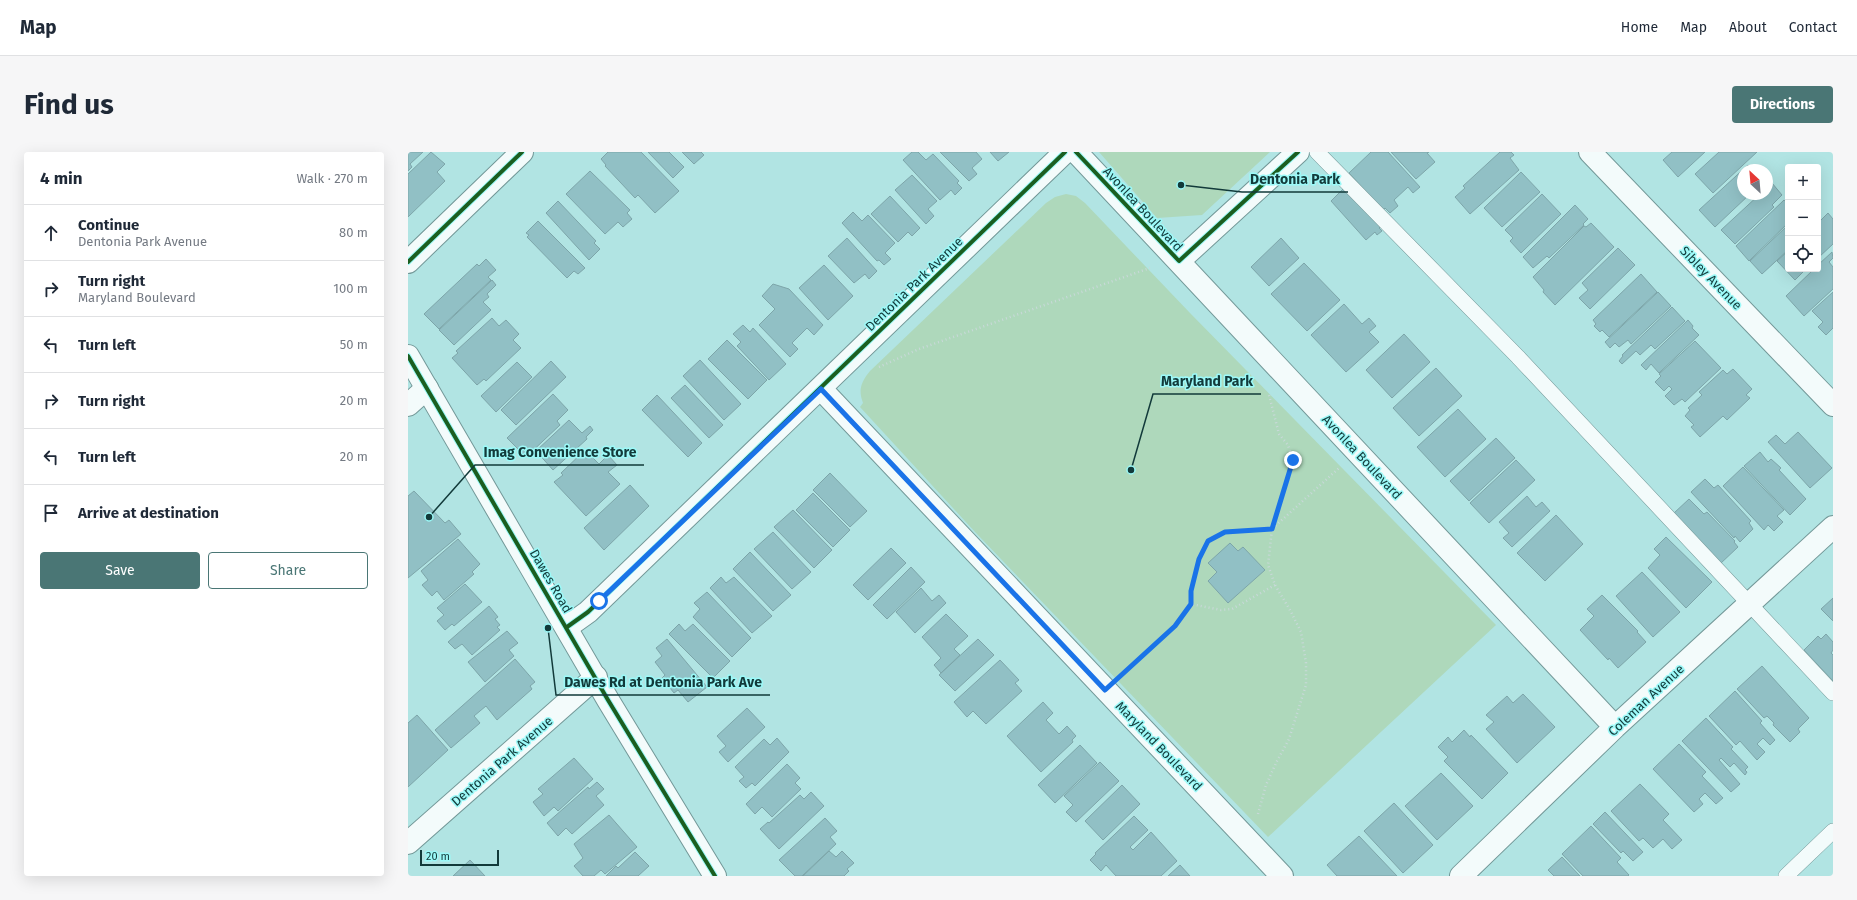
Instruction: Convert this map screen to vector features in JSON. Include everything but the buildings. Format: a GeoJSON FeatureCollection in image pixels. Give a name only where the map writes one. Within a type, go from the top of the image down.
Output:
{"type":"FeatureCollection","features":[{"type":"Feature","properties":{"kind":"street"},"geometry":{"type":"LineString","coordinates":[[408,262],[522,152]]}},
{"type":"Feature","properties":{"kind":"street","name":"Dentonia Park Avenue"},"geometry":{"type":"LineString","coordinates":[[567,627],[588,612],[821,389],[1065,152]]}},
{"type":"Feature","properties":{"kind":"street","name":"Avonlea Boulevard"},"geometry":{"type":"LineString","coordinates":[[1076,152],[1615,727]]}},
{"type":"Feature","properties":{"kind":"street"},"geometry":{"type":"LineString","coordinates":[[1178,262],[1298,152]]}},
{"type":"Feature","properties":{"kind":"street","name":"Sibley Avenue"},"geometry":{"type":"LineString","coordinates":[[1590,152],[1833,405]]}},
{"type":"Feature","properties":{"kind":"street","name":"Dawes Road"},"geometry":{"type":"LineString","coordinates":[[408,356],[596,677],[715,876]]}},
{"type":"Feature","properties":{"kind":"street"},"geometry":{"type":"LineString","coordinates":[[408,405],[427,388]]}},
{"type":"Feature","properties":{"kind":"street","name":"Maryland Boulevard"},"geometry":{"type":"LineString","coordinates":[[821,389],[1282,876]]}},
{"type":"Feature","properties":{"kind":"street","name":"Coleman Avenue"},"geometry":{"type":"LineString","coordinates":[[1461,876],[1615,727],[1833,527]]}},
{"type":"Feature","properties":{"kind":"street","name":"Dentonia Park Avenue"},"geometry":{"type":"LineString","coordinates":[[408,843],[596,677]]}},
{"type":"Feature","properties":{"kind":"lane"},"geometry":{"type":"LineString","coordinates":[[1317,152],[1518,358],[1748,605],[1833,693]]}},
{"type":"Feature","properties":{"kind":"lane"},"geometry":{"type":"LineString","coordinates":[[1786,876],[1833,831]]}},
{"type":"Feature","properties":{"kind":"path"},"geometry":{"type":"LineString","coordinates":[[874,368],[919,349],[1152,267]]}},
{"type":"Feature","properties":{"kind":"path"},"geometry":{"type":"LineString","coordinates":[[1242,834],[1255,822],[1266,785],[1289,739],[1306,685],[1305,657],[1301,632],[1275,585],[1268,565],[1272,529],[1293,460],[1288,445],[1280,434],[1269,398],[1270,381],[1280,370]]}},
{"type":"Feature","properties":{"kind":"path"},"geometry":{"type":"LineString","coordinates":[[1105,690],[1175,626],[1191,604],[1191,591],[1199,559],[1208,541],[1225,532],[1272,529],[1357,452]]}},
{"type":"Feature","properties":{"kind":"path"},"geometry":{"type":"LineString","coordinates":[[1191,604],[1221,610],[1232,608],[1275,585]]}},
{"type":"Feature","properties":{"kind":"green space"},"geometry":{"type":"Polygon","coordinates":[[[1099,152],[1270,152],[1202,215],[1157,218],[1099,152]]]}},
{"type":"Feature","properties":{"kind":"green space"},"geometry":{"type":"Polygon","coordinates":[[[1066,194],[1076,196],[1085,203],[1190,313],[1496,625],[1268,837],[976,533],[860,407],[863,403],[861,398],[861,386],[870,371],[1046,203],[1055,197],[1066,194]]]}},
{"type":"Feature","properties":{"kind":"cycle path"},"geometry":{"type":"LineString","coordinates":[[408,262],[522,152]]}},
{"type":"Feature","properties":{"kind":"cycle path"},"geometry":{"type":"LineString","coordinates":[[567,627],[588,612],[1065,152]]}},
{"type":"Feature","properties":{"kind":"cycle path"},"geometry":{"type":"LineString","coordinates":[[1076,152],[1179,261],[1298,152]]}},
{"type":"Feature","properties":{"kind":"cycle path"},"geometry":{"type":"LineString","coordinates":[[408,356],[608,700],[715,876]]}},
{"type":"Feature","properties":{"kind":"place","name":"Dentonia Park"},"geometry":{"type":"Point","coordinates":[1181,185]}},
{"type":"Feature","properties":{"kind":"place","name":"Maryland Park"},"geometry":{"type":"Point","coordinates":[1131,470]}},
{"type":"Feature","properties":{"kind":"place","name":"Imag Convenience Store"},"geometry":{"type":"Point","coordinates":[429,517]}},
{"type":"Feature","properties":{"kind":"place","name":"Dawes Rd at Dentonia Park Ave"},"geometry":{"type":"Point","coordinates":[548,628]}},
{"type":"Feature","properties":{"kind":"route"},"geometry":{"type":"LineString","coordinates":[[599,601],[821,389],[1105,690],[1175,626],[1191,604],[1191,591],[1199,559],[1208,541],[1225,532],[1272,529],[1293,460]]}}]}
